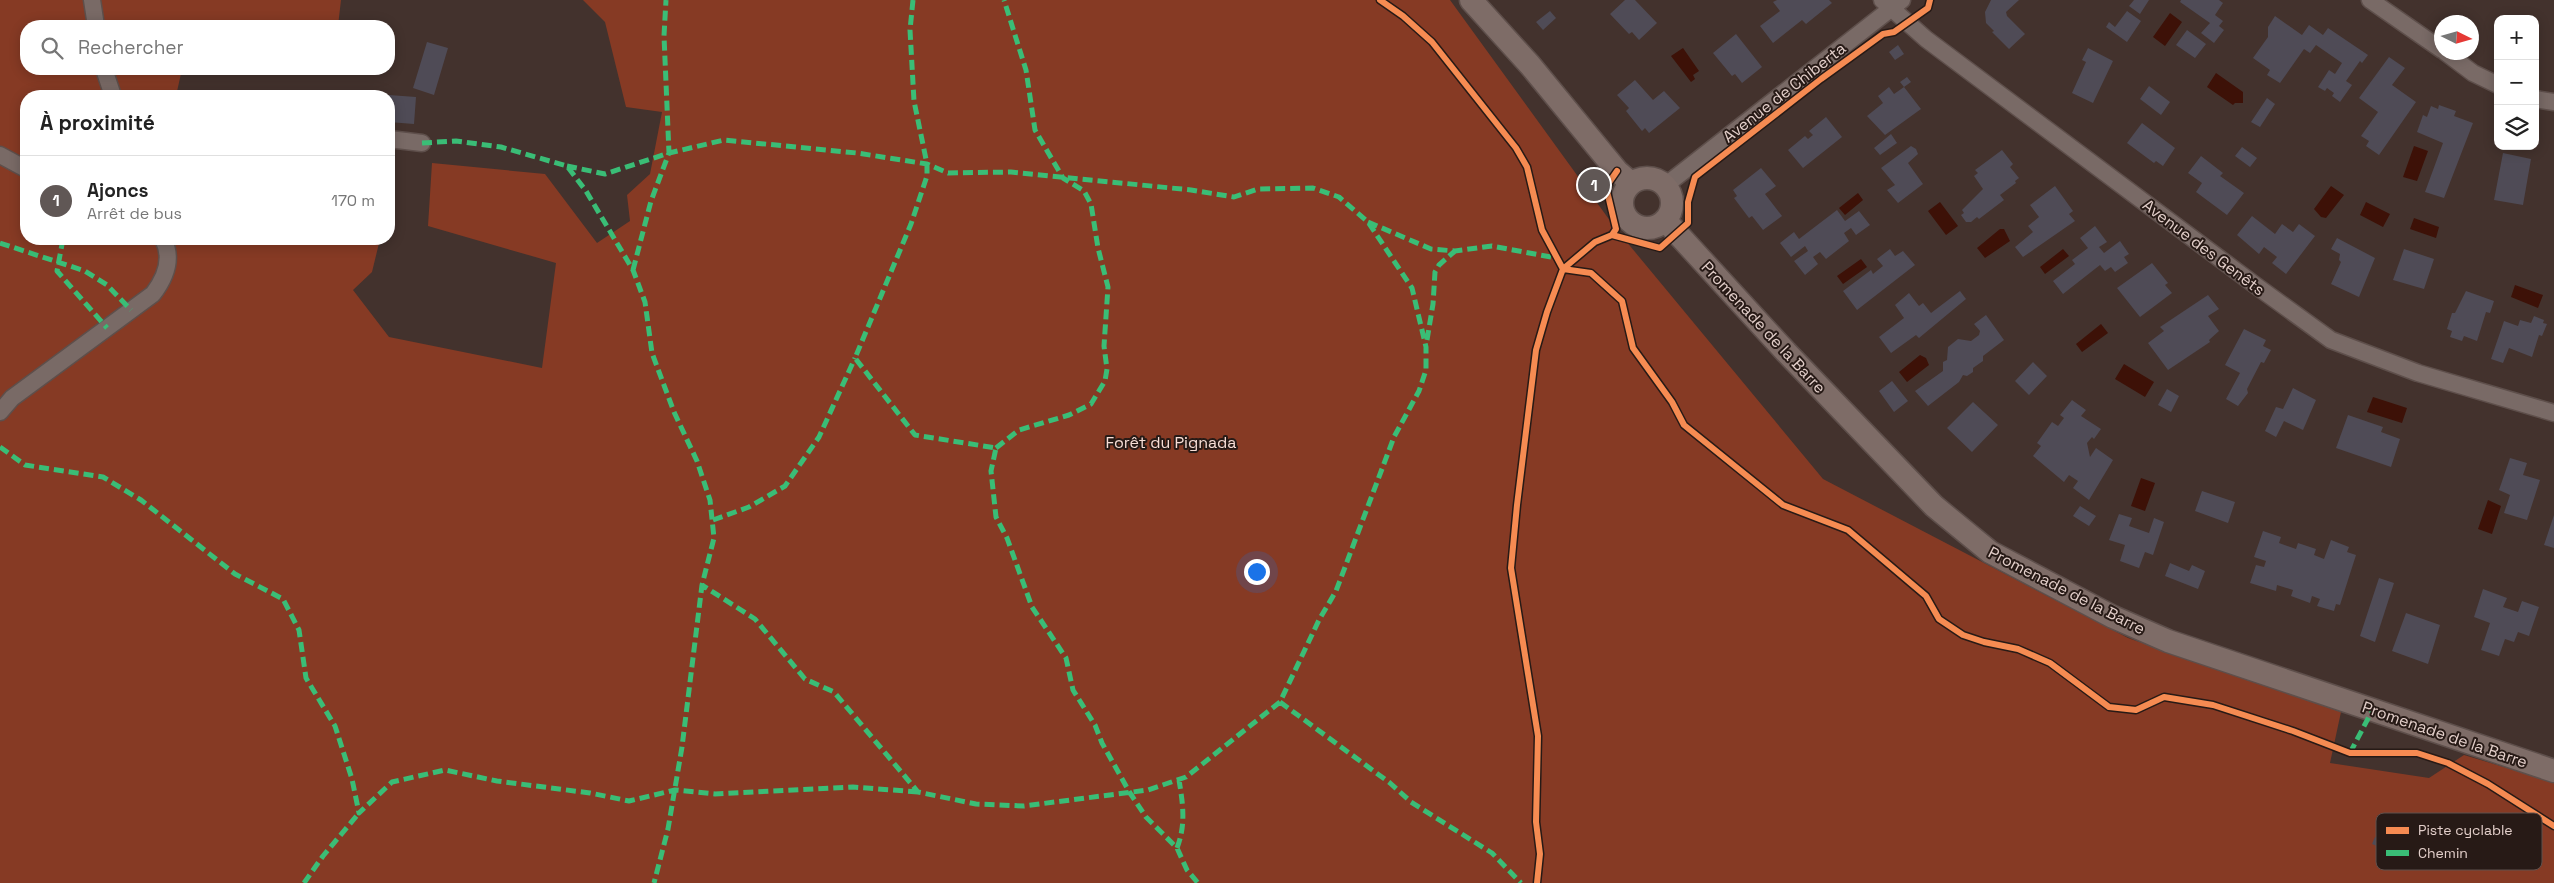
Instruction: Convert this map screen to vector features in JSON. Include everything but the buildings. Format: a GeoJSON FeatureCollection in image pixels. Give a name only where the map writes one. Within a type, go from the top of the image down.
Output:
{"type":"FeatureCollection","features":[{"type":"Feature","properties":{"kind":"main road"},"geometry":{"type":"LineString","coordinates":[[1471,0],[1530,65],[1617,171],[1631,183]]}},
{"type":"Feature","properties":{"kind":"main road"},"geometry":{"type":"LineString","coordinates":[[1649,177],[1666,185],[1670,192],[1672,207],[1666,220],[1649,228],[1631,222],[1624,212],[1622,200],[1631,183],[1649,177]]}},
{"type":"Feature","properties":{"kind":"main road","name":"Promenade de la Barre"},"geometry":{"type":"LineString","coordinates":[[1666,220],[1786,352],[1934,506],[1990,552],[2113,617],[2168,640],[2554,771]]}},
{"type":"Feature","properties":{"kind":"street"},"geometry":{"type":"LineString","coordinates":[[92,0],[95,20]]}},
{"type":"Feature","properties":{"kind":"street"},"geometry":{"type":"LineString","coordinates":[[2370,0],[2434,44]]}},
{"type":"Feature","properties":{"kind":"street","name":"Avenue de Chiberta"},"geometry":{"type":"LineString","coordinates":[[1666,185],[1892,2]]}},
{"type":"Feature","properties":{"kind":"street","name":"Avenue des Genêts"},"geometry":{"type":"LineString","coordinates":[[1892,2],[1926,39],[2331,340],[2418,373],[2554,413]]}},
{"type":"Feature","properties":{"kind":"street"},"geometry":{"type":"LineString","coordinates":[[2456,60],[2494,84]]}},
{"type":"Feature","properties":{"kind":"street"},"geometry":{"type":"LineString","coordinates":[[106,75],[110,90]]}},
{"type":"Feature","properties":{"kind":"street"},"geometry":{"type":"LineString","coordinates":[[2539,100],[2554,102]]}},
{"type":"Feature","properties":{"kind":"street"},"geometry":{"type":"LineString","coordinates":[[395,140],[422,143]]}},
{"type":"Feature","properties":{"kind":"street"},"geometry":{"type":"LineString","coordinates":[[0,154],[20,166]]}},
{"type":"Feature","properties":{"kind":"street"},"geometry":{"type":"LineString","coordinates":[[0,412],[12,398],[154,294],[165,278],[168,248],[166,245]]}},
{"type":"Feature","properties":{"kind":"green space","name":"Forêt du Pignada"},"geometry":{"type":"Polygon","coordinates":[[[0,0],[341,0],[339,20],[20,20],[20,75],[181,75],[177,90],[20,90],[20,245],[379,245],[372,272],[353,290],[389,337],[542,368],[556,263],[428,226],[432,163],[545,174],[597,243],[630,221],[627,195],[650,174],[662,112],[626,107],[605,22],[583,0],[1450,0],[1616,229],[1823,479],[2128,638],[2341,712],[2330,763],[2429,778],[2464,755],[2554,782],[2554,883],[0,883],[0,0]]]}},
{"type":"Feature","properties":{"kind":"shaded area"},"geometry":{"type":"Polygon","coordinates":[[[2170,13],[2182,22],[2165,46],[2153,37],[2170,13]]]}},
{"type":"Feature","properties":{"kind":"shaded area"},"geometry":{"type":"Polygon","coordinates":[[[1683,48],[1699,71],[1693,75],[1695,79],[1691,82],[1671,56],[1683,48]]]}},
{"type":"Feature","properties":{"kind":"shaded area"},"geometry":{"type":"Polygon","coordinates":[[[2216,73],[2243,92],[2243,103],[2235,103],[2233,105],[2207,87],[2216,73]]]}},
{"type":"Feature","properties":{"kind":"shaded area"},"geometry":{"type":"Polygon","coordinates":[[[2414,146],[2428,151],[2417,181],[2403,177],[2414,146]]]}},
{"type":"Feature","properties":{"kind":"shaded area"},"geometry":{"type":"Polygon","coordinates":[[[2331,186],[2344,195],[2326,218],[2321,217],[2314,209],[2331,186]]]}},
{"type":"Feature","properties":{"kind":"shaded area"},"geometry":{"type":"Polygon","coordinates":[[[1858,193],[1863,200],[1845,215],[1839,208],[1858,193]]]}},
{"type":"Feature","properties":{"kind":"shaded area"},"geometry":{"type":"Polygon","coordinates":[[[1940,202],[1958,226],[1946,235],[1928,211],[1940,202]]]}},
{"type":"Feature","properties":{"kind":"shaded area"},"geometry":{"type":"Polygon","coordinates":[[[2366,202],[2390,214],[2383,227],[2360,215],[2366,202]]]}},
{"type":"Feature","properties":{"kind":"shaded area"},"geometry":{"type":"Polygon","coordinates":[[[2414,218],[2439,227],[2436,238],[2410,229],[2414,218]]]}},
{"type":"Feature","properties":{"kind":"shaded area"},"geometry":{"type":"Polygon","coordinates":[[[2000,229],[2004,229],[2010,241],[1985,258],[1977,248],[2000,229]]]}},
{"type":"Feature","properties":{"kind":"shaded area"},"geometry":{"type":"Polygon","coordinates":[[[2063,249],[2069,256],[2045,274],[2040,267],[2063,249]]]}},
{"type":"Feature","properties":{"kind":"shaded area"},"geometry":{"type":"Polygon","coordinates":[[[1861,259],[1867,267],[1843,284],[1837,276],[1861,259]]]}},
{"type":"Feature","properties":{"kind":"shaded area"},"geometry":{"type":"Polygon","coordinates":[[[2515,285],[2543,295],[2538,308],[2511,297],[2515,285]]]}},
{"type":"Feature","properties":{"kind":"shaded area"},"geometry":{"type":"Polygon","coordinates":[[[2101,324],[2108,333],[2082,352],[2076,344],[2101,324]]]}},
{"type":"Feature","properties":{"kind":"shaded area"},"geometry":{"type":"Polygon","coordinates":[[[1920,355],[1926,358],[1929,365],[1907,382],[1899,372],[1920,355]]]}},
{"type":"Feature","properties":{"kind":"shaded area"},"geometry":{"type":"Polygon","coordinates":[[[2124,364],[2154,382],[2145,397],[2115,379],[2124,364]]]}},
{"type":"Feature","properties":{"kind":"shaded area"},"geometry":{"type":"Polygon","coordinates":[[[2373,397],[2407,408],[2402,423],[2367,412],[2373,397]]]}},
{"type":"Feature","properties":{"kind":"shaded area"},"geometry":{"type":"Polygon","coordinates":[[[2141,478],[2155,483],[2145,511],[2131,506],[2141,478]]]}},
{"type":"Feature","properties":{"kind":"shaded area"},"geometry":{"type":"Polygon","coordinates":[[[2488,500],[2501,506],[2492,534],[2478,529],[2488,500]]]}},
{"type":"Feature","properties":{"kind":"marked path"},"geometry":{"type":"LineString","coordinates":[[633,270],[651,201],[669,153],[664,36],[666,0]]}},
{"type":"Feature","properties":{"kind":"marked path"},"geometry":{"type":"LineString","coordinates":[[913,0],[910,30],[914,101],[927,164],[927,176],[911,224],[855,358],[915,435],[996,448],[991,471],[996,517],[1007,538],[1032,607],[1066,658],[1073,690],[1095,725],[1102,743],[1130,793],[1146,817],[1177,848],[1187,870],[1198,883]]}},
{"type":"Feature","properties":{"kind":"marked path"},"geometry":{"type":"LineString","coordinates":[[996,448],[1019,430],[1069,415],[1091,404],[1105,381],[1107,369],[1104,346],[1108,287],[1098,248],[1091,204],[1084,191],[1063,178],[1035,130],[1026,70],[1004,0]]}},
{"type":"Feature","properties":{"kind":"marked path"},"geometry":{"type":"LineString","coordinates":[[567,166],[605,174],[669,153],[724,140],[857,153],[927,164],[948,173],[1011,172],[1191,190],[1234,197],[1258,189],[1313,188],[1339,197],[1368,222],[1412,288],[1426,347],[1426,370],[1419,391],[1394,437],[1336,591],[1319,620],[1280,702],[1186,777],[1148,790],[1024,806],[976,804],[918,792],[834,692],[805,679],[755,619],[702,585]]}},
{"type":"Feature","properties":{"kind":"marked path"},"geometry":{"type":"LineString","coordinates":[[422,143],[456,141],[501,147],[567,166],[586,191],[633,270],[645,302],[652,353],[674,412],[697,461],[710,500],[714,538],[702,585],[682,747],[668,829],[654,883]]}},
{"type":"Feature","properties":{"kind":"marked path"},"geometry":{"type":"LineString","coordinates":[[1368,222],[1431,249],[1455,251],[1492,246],[1556,258]]}},
{"type":"Feature","properties":{"kind":"marked path"},"geometry":{"type":"LineString","coordinates":[[0,243],[85,271],[107,285],[131,310]]}},
{"type":"Feature","properties":{"kind":"marked path"},"geometry":{"type":"LineString","coordinates":[[62,245],[57,271],[107,328]]}},
{"type":"Feature","properties":{"kind":"marked path"},"geometry":{"type":"LineString","coordinates":[[1427,340],[1433,304],[1435,272],[1439,265],[1455,251]]}},
{"type":"Feature","properties":{"kind":"marked path"},"geometry":{"type":"LineString","coordinates":[[713,520],[749,507],[785,486],[819,437],[855,358]]}},
{"type":"Feature","properties":{"kind":"marked path"},"geometry":{"type":"LineString","coordinates":[[0,447],[25,465],[103,477],[141,500],[235,574],[283,599],[299,630],[306,678],[335,726],[352,779],[359,813],[392,782],[445,770],[497,781],[590,793],[629,801],[675,790],[715,794],[853,787],[918,792]]}},
{"type":"Feature","properties":{"kind":"marked path"},"geometry":{"type":"LineString","coordinates":[[1280,702],[1390,783],[1411,802],[1492,853],[1521,883]]}},
{"type":"Feature","properties":{"kind":"marked path"},"geometry":{"type":"LineString","coordinates":[[2350,753],[2373,709]]}},
{"type":"Feature","properties":{"kind":"marked path"},"geometry":{"type":"LineString","coordinates":[[1177,848],[1183,823],[1179,780]]}},
{"type":"Feature","properties":{"kind":"marked path"},"geometry":{"type":"LineString","coordinates":[[304,883],[323,856],[359,813]]}},
{"type":"Feature","properties":{"kind":"cycle path"},"geometry":{"type":"LineString","coordinates":[[1380,0],[1403,16],[1432,42],[1516,148],[1527,167],[1542,230],[1563,269]]}},
{"type":"Feature","properties":{"kind":"cycle path"},"geometry":{"type":"LineString","coordinates":[[1612,235],[1660,248],[1688,223],[1688,202],[1695,177],[1821,79],[1883,34],[1894,32],[1928,8],[1930,0]]}},
{"type":"Feature","properties":{"kind":"cycle path"},"geometry":{"type":"LineString","coordinates":[[1537,883],[1540,854],[1536,822],[1538,736],[1511,568],[1517,505],[1536,350],[1547,312],[1563,269],[1595,242],[1612,235],[1616,229],[1606,187],[1617,171]]}},
{"type":"Feature","properties":{"kind":"cycle path"},"geometry":{"type":"LineString","coordinates":[[1563,269],[1591,273],[1622,301],[1633,348],[1672,402],[1684,425],[1783,505],[1848,530],[1926,596],[1939,619],[1963,635],[1984,642],[2018,649],[2050,663],[2109,707],[2136,710],[2164,697],[2213,705],[2293,731],[2350,753],[2417,753],[2448,763],[2488,784],[2534,813]]}},
{"type":"Feature","properties":{"kind":"cycle path"},"geometry":{"type":"LineString","coordinates":[[2542,818],[2554,826]]}},
{"type":"Feature","properties":{"kind":"place","name":"Ajoncs"},"geometry":{"type":"Point","coordinates":[1594,185]}}]}
